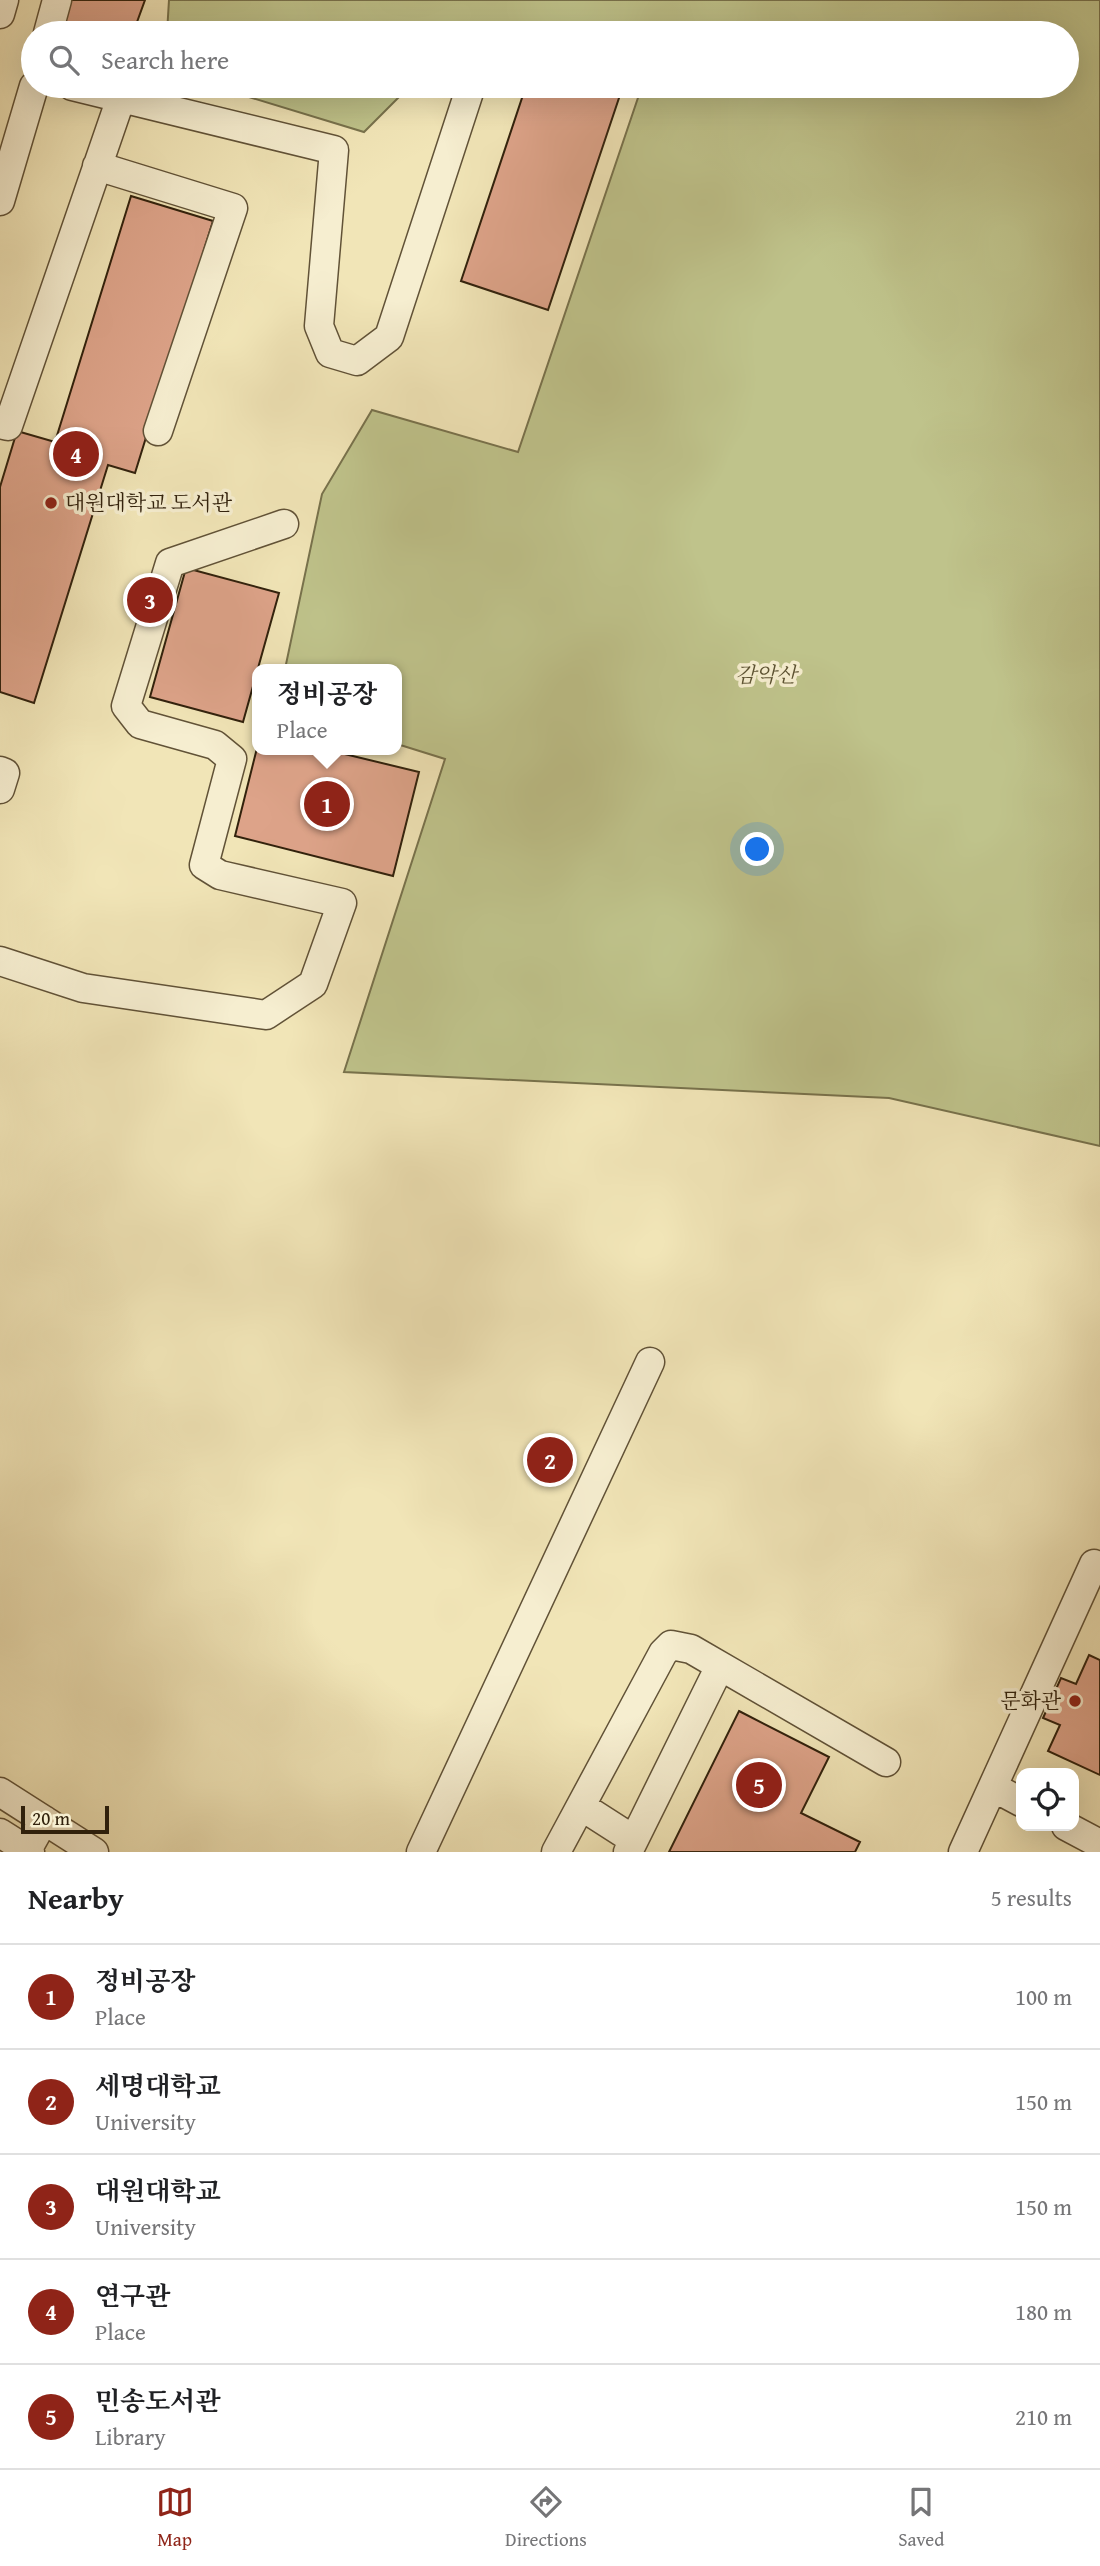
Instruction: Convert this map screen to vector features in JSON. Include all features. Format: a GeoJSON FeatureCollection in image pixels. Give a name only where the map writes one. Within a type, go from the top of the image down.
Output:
{"type":"FeatureCollection","features":[{"type":"Feature","properties":{"kind":"street"},"geometry":{"type":"LineString","coordinates":[[0,14],[4,0]]}},
{"type":"Feature","properties":{"kind":"street"},"geometry":{"type":"LineString","coordinates":[[51,21],[57,0]]}},
{"type":"Feature","properties":{"kind":"street"},"geometry":{"type":"LineString","coordinates":[[0,201],[30,98]]}},
{"type":"Feature","properties":{"kind":"street"},"geometry":{"type":"LineString","coordinates":[[0,425],[8,426],[121,98],[334,150],[319,327],[330,353],[357,361],[389,337],[467,98]]}},
{"type":"Feature","properties":{"kind":"street"},"geometry":{"type":"LineString","coordinates":[[97,166],[233,208],[158,431]]}},
{"type":"Feature","properties":{"kind":"street"},"geometry":{"type":"LineString","coordinates":[[0,961],[83,988],[265,1015],[313,984],[342,903],[220,875],[204,865],[232,759],[215,746],[140,723],[126,706],[170,563],[284,524]]}},
{"type":"Feature","properties":{"kind":"street"},"geometry":{"type":"LineString","coordinates":[[0,771],[5,773],[0,789]]}},
{"type":"Feature","properties":{"kind":"street"},"geometry":{"type":"LineString","coordinates":[[421,1852],[650,1362]]}},
{"type":"Feature","properties":{"kind":"street"},"geometry":{"type":"LineString","coordinates":[[963,1852],[1094,1564]]}},
{"type":"Feature","properties":{"kind":"street"},"geometry":{"type":"LineString","coordinates":[[556,1852],[663,1653],[671,1645],[691,1649],[886,1762]]}},
{"type":"Feature","properties":{"kind":"street"},"geometry":{"type":"LineString","coordinates":[[581,1806],[631,1846],[720,1666]]}},
{"type":"Feature","properties":{"kind":"street"},"geometry":{"type":"LineString","coordinates":[[993,1787],[1016,1799]]}},
{"type":"Feature","properties":{"kind":"street"},"geometry":{"type":"LineString","coordinates":[[0,1791],[94,1852]]}},
{"type":"Feature","properties":{"kind":"street"},"geometry":{"type":"LineString","coordinates":[[0,1833],[28,1851],[44,1820]]}},
{"type":"Feature","properties":{"kind":"street"},"geometry":{"type":"LineString","coordinates":[[1075,1831],[1100,1844]]}},
{"type":"Feature","properties":{"kind":"green space","name":"감악산"},"geometry":{"type":"Polygon","coordinates":[[[169,0],[1100,0],[1100,1146],[889,1098],[344,1072],[445,759],[402,746],[402,664],[286,664],[322,494],[372,410],[518,452],[638,98],[1079,98],[1079,21],[168,21],[169,0]]]}},
{"type":"Feature","properties":{"kind":"green space"},"geometry":{"type":"Polygon","coordinates":[[[252,98],[398,98],[364,132],[252,98]]]}},
{"type":"Feature","properties":{"kind":"building"},"geometry":{"type":"Polygon","coordinates":[[[71,0],[145,0],[137,21],[63,21],[71,0]]]}},
{"type":"Feature","properties":{"kind":"building"},"geometry":{"type":"Polygon","coordinates":[[[522,98],[619,98],[548,310],[461,281],[522,98]]]}},
{"type":"Feature","properties":{"kind":"building"},"geometry":{"type":"Polygon","coordinates":[[[131,196],[213,221],[135,473],[108,465],[34,703],[0,692],[0,487],[17,431],[55,442],[131,196]]]}},
{"type":"Feature","properties":{"kind":"building"},"geometry":{"type":"Polygon","coordinates":[[[186,568],[279,593],[259,664],[252,664],[252,690],[243,722],[150,697],[186,568]]]}},
{"type":"Feature","properties":{"kind":"building"},"geometry":{"type":"Polygon","coordinates":[[[255,755],[349,755],[419,772],[393,876],[235,836],[255,755]]]}},
{"type":"Feature","properties":{"kind":"building","name":"문화관"},"geometry":{"type":"Polygon","coordinates":[[[1089,1655],[1100,1660],[1100,1775],[1048,1751],[1060,1725],[1043,1718],[1061,1678],[1076,1684],[1089,1655]]]}},
{"type":"Feature","properties":{"kind":"building"},"geometry":{"type":"Polygon","coordinates":[[[739,1711],[829,1757],[801,1813],[860,1842],[855,1852],[669,1852],[739,1711]]]}},
{"type":"Feature","properties":{"kind":"place","name":"연구관"},"geometry":{"type":"Point","coordinates":[76,454]}},
{"type":"Feature","properties":{"kind":"place","name":"대원대학교 도서관"},"geometry":{"type":"Point","coordinates":[51,503]}},
{"type":"Feature","properties":{"kind":"place","name":"대원대학교"},"geometry":{"type":"Point","coordinates":[150,600]}},
{"type":"Feature","properties":{"kind":"place","name":"정비공장"},"geometry":{"type":"Point","coordinates":[327,804]}},
{"type":"Feature","properties":{"kind":"place","name":"세명대학교"},"geometry":{"type":"Point","coordinates":[550,1460]}},
{"type":"Feature","properties":{"kind":"place","name":"문화관"},"geometry":{"type":"Point","coordinates":[1075,1701]}},
{"type":"Feature","properties":{"kind":"place","name":"민송도서관"},"geometry":{"type":"Point","coordinates":[759,1785]}}]}
